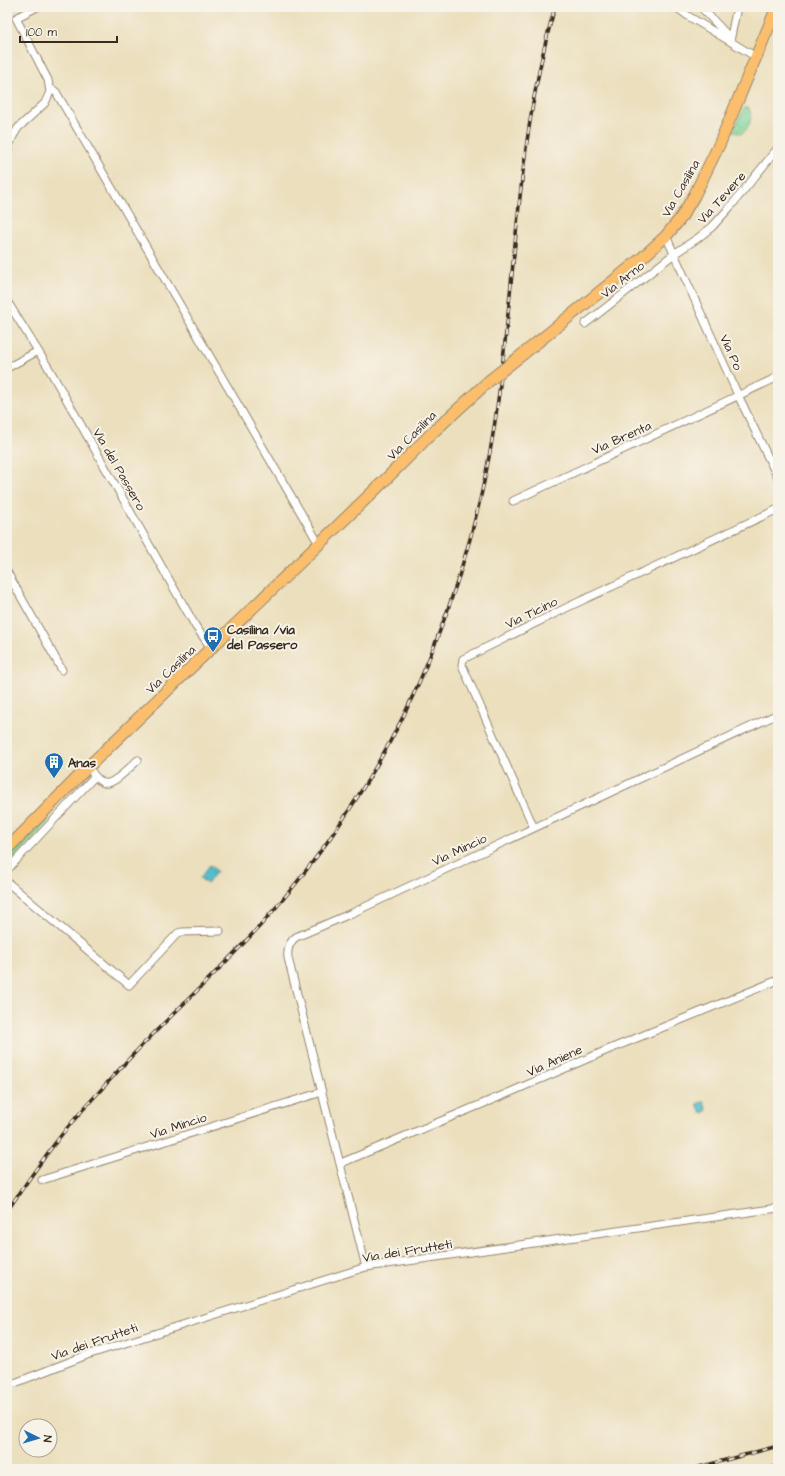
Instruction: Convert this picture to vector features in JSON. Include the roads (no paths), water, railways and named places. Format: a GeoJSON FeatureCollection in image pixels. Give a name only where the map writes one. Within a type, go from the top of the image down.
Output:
{"type":"FeatureCollection","features":[{"type":"Feature","properties":{"kind":"main road","name":"Via Casilina"},"geometry":{"type":"LineString","coordinates":[[7,849],[92,771],[212,649],[444,421],[490,380],[633,266],[666,236],[682,216],[697,192],[719,145],[777,7]]}},
{"type":"Feature","properties":{"kind":"street"},"geometry":{"type":"LineString","coordinates":[[7,153],[12,138],[18,128],[45,103],[49,97],[50,88],[48,80],[16,18],[38,7]]}},
{"type":"Feature","properties":{"kind":"street"},"geometry":{"type":"LineString","coordinates":[[676,7],[686,15],[730,40],[756,57]]}},
{"type":"Feature","properties":{"kind":"street"},"geometry":{"type":"LineString","coordinates":[[701,7],[730,40]]}},
{"type":"Feature","properties":{"kind":"street"},"geometry":{"type":"LineString","coordinates":[[730,40],[737,7]]}},
{"type":"Feature","properties":{"kind":"street"},"geometry":{"type":"LineString","coordinates":[[50,88],[56,92],[319,544]]}},
{"type":"Feature","properties":{"kind":"street","name":"Via Tevere"},"geometry":{"type":"LineString","coordinates":[[674,254],[712,227],[778,148]]}},
{"type":"Feature","properties":{"kind":"street","name":"Via Po"},"geometry":{"type":"LineString","coordinates":[[666,236],[738,395],[778,478]]}},
{"type":"Feature","properties":{"kind":"street","name":"Via Arno"},"geometry":{"type":"LineString","coordinates":[[585,324],[674,254]]}},
{"type":"Feature","properties":{"kind":"street","name":"Via del Passero"},"geometry":{"type":"LineString","coordinates":[[7,301],[38,351],[169,577],[196,627],[212,649]]}},
{"type":"Feature","properties":{"kind":"street"},"geometry":{"type":"LineString","coordinates":[[7,368],[38,351]]}},
{"type":"Feature","properties":{"kind":"street","name":"Via Brenta"},"geometry":{"type":"LineString","coordinates":[[513,501],[563,476],[672,428],[778,377]]}},
{"type":"Feature","properties":{"kind":"street","name":"Via Ticino"},"geometry":{"type":"LineString","coordinates":[[534,828],[462,665],[463,659],[568,607],[778,509]]}},
{"type":"Feature","properties":{"kind":"street"},"geometry":{"type":"LineString","coordinates":[[7,572],[62,670]]}},
{"type":"Feature","properties":{"kind":"street","name":"Via Mincio"},"geometry":{"type":"LineString","coordinates":[[366,1267],[288,958],[288,949],[292,940],[778,714]]}},
{"type":"Feature","properties":{"kind":"street"},"geometry":{"type":"LineString","coordinates":[[7,870],[92,771],[103,783],[110,783],[138,760]]}},
{"type":"Feature","properties":{"kind":"street"},"geometry":{"type":"LineString","coordinates":[[7,882],[129,985],[178,933],[220,931]]}},
{"type":"Feature","properties":{"kind":"street","name":"Via Aniene"},"geometry":{"type":"LineString","coordinates":[[341,1164],[606,1051],[778,980]]}},
{"type":"Feature","properties":{"kind":"street","name":"Via Mincio"},"geometry":{"type":"LineString","coordinates":[[42,1180],[322,1092]]}},
{"type":"Feature","properties":{"kind":"street","name":"Via dei Frutteti"},"geometry":{"type":"LineString","coordinates":[[7,1386],[87,1355],[366,1267],[778,1208]]}},
{"type":"Feature","properties":{"kind":"street"},"geometry":{"type":"LineString","coordinates":[[774,1469],[778,1468]]}},
{"type":"Feature","properties":{"kind":"water"},"geometry":{"type":"Polygon","coordinates":[[[210,865],[217,871],[207,884],[200,878],[210,865]]]}},
{"type":"Feature","properties":{"kind":"water"},"geometry":{"type":"Polygon","coordinates":[[[704,1101],[707,1111],[704,1113],[701,1112],[697,1104],[704,1101]]]}},
{"type":"Feature","properties":{"kind":"railway"},"geometry":{"type":"LineString","coordinates":[[7,1211],[48,1152],[78,1115],[144,1043],[215,973],[266,919],[305,872],[324,847],[358,796],[390,742],[420,681],[460,574],[480,501],[488,465],[501,375],[524,163],[542,59],[555,7]]}},
{"type":"Feature","properties":{"kind":"railway"},"geometry":{"type":"LineString","coordinates":[[692,1469],[778,1446]]}},
{"type":"Feature","properties":{"kind":"place","name":"Casilina /via del Passero"},"geometry":{"type":"Point","coordinates":[213,653]}},
{"type":"Feature","properties":{"kind":"place","name":"Anas"},"geometry":{"type":"Point","coordinates":[54,779]}}]}
